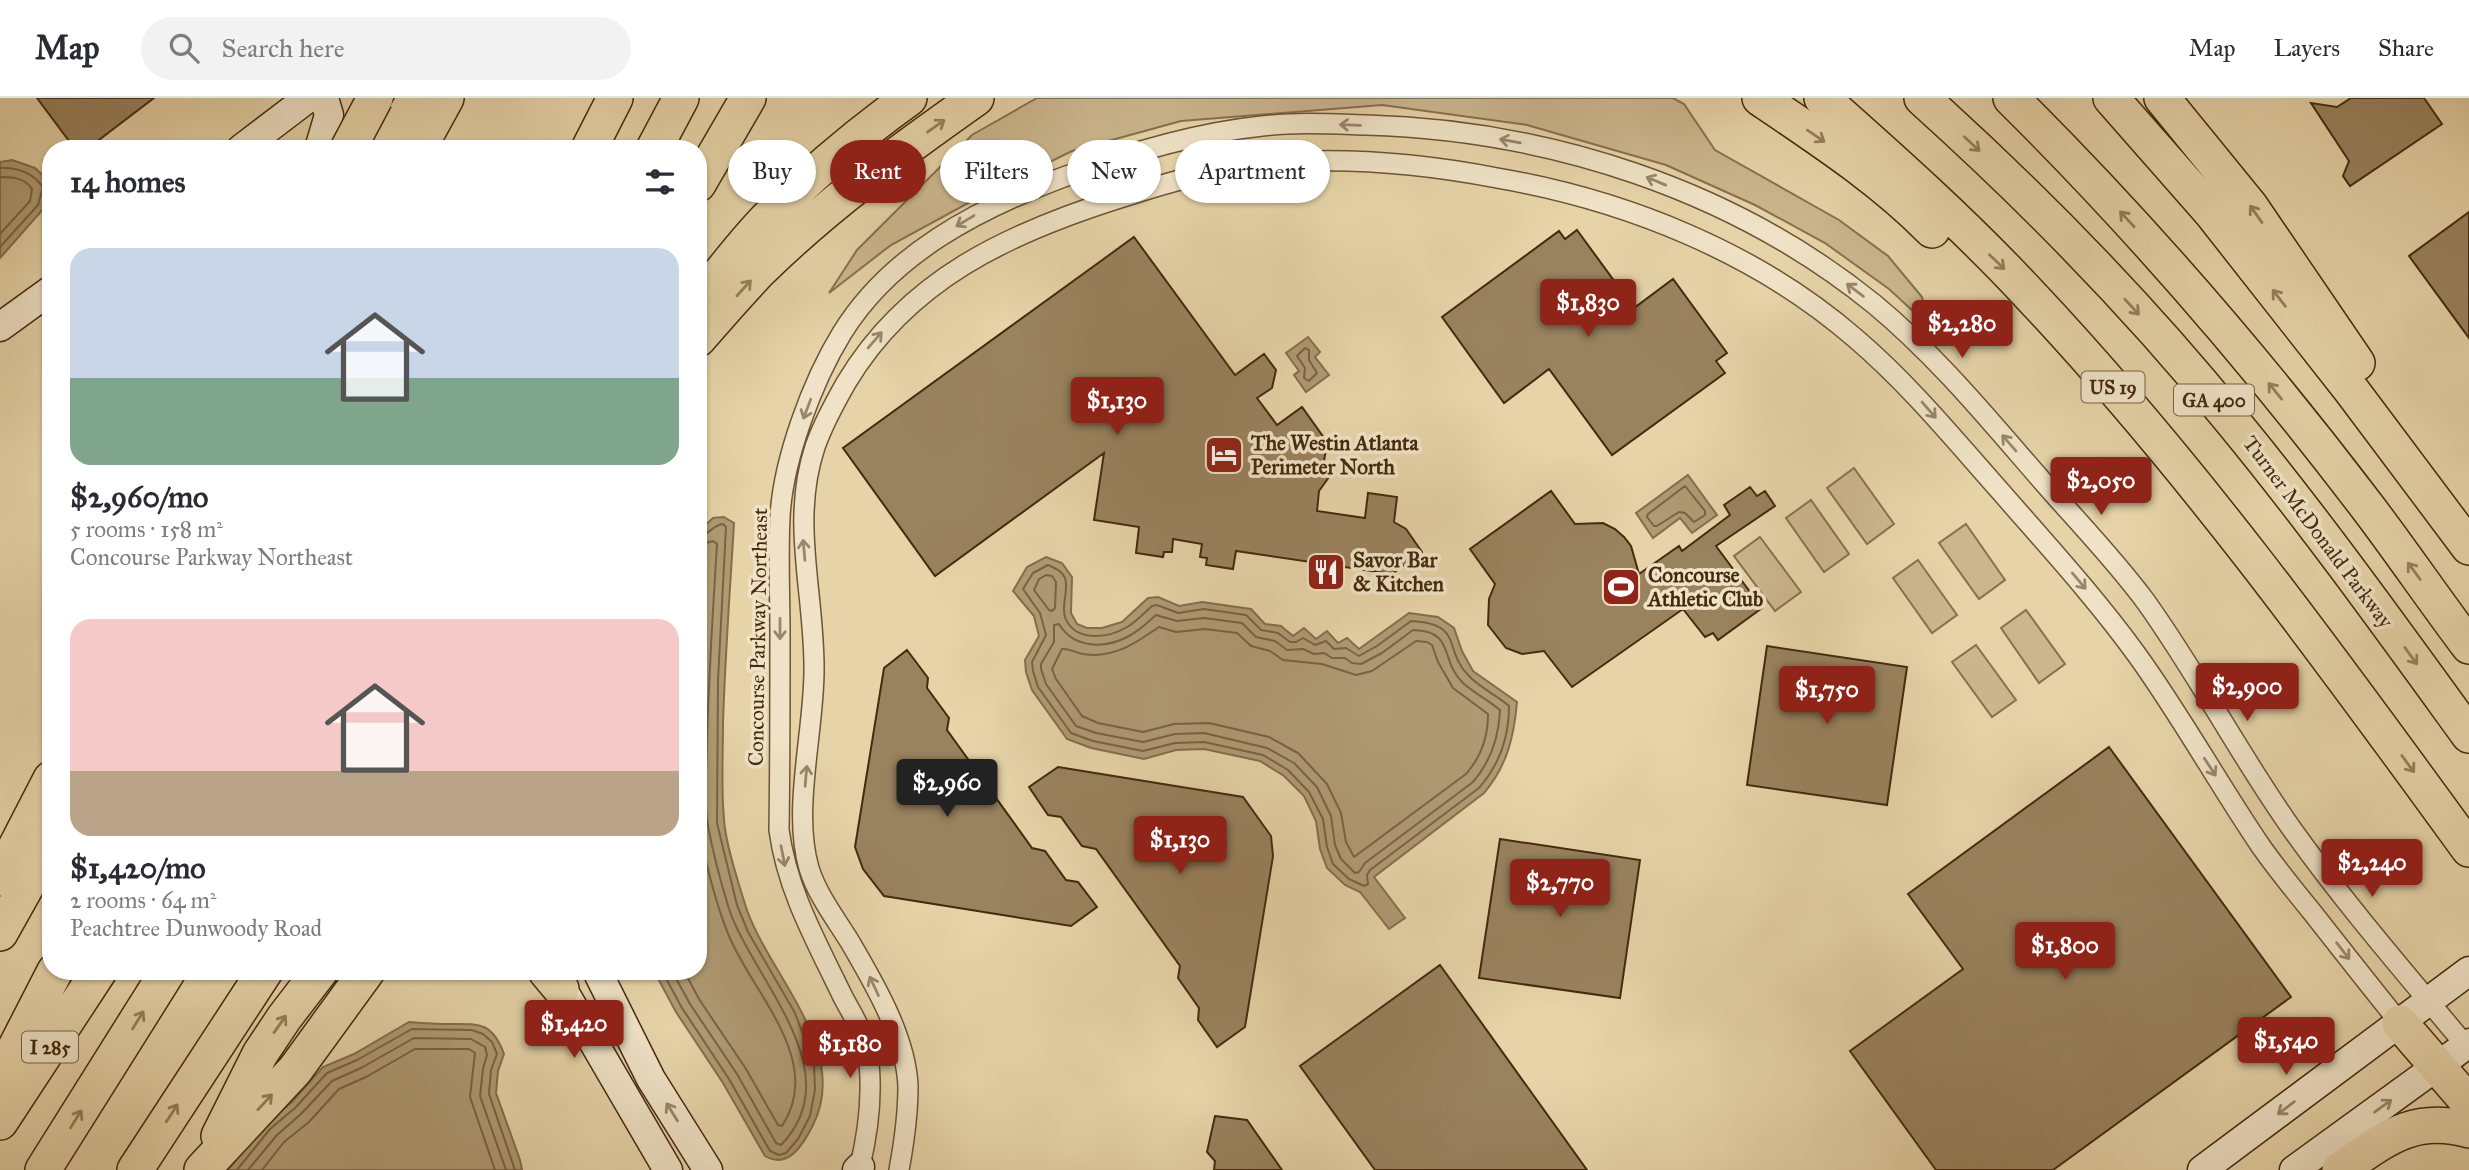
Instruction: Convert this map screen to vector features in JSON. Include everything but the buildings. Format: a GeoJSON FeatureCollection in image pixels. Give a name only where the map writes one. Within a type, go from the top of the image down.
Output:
{"type":"FeatureCollection","features":[{"type":"Feature","properties":{"kind":"highway"},"geometry":{"type":"LineString","coordinates":[[353,140],[375,98]]}},
{"type":"Feature","properties":{"kind":"highway"},"geometry":{"type":"LineString","coordinates":[[392,140],[415,98]]}},
{"type":"Feature","properties":{"kind":"highway"},"geometry":{"type":"LineString","coordinates":[[423,140],[446,98]]}},
{"type":"Feature","properties":{"kind":"highway"},"geometry":{"type":"LineString","coordinates":[[594,140],[615,98]]}},
{"type":"Feature","properties":{"kind":"highway"},"geometry":{"type":"LineString","coordinates":[[659,140],[681,98]]}},
{"type":"Feature","properties":{"kind":"highway"},"geometry":{"type":"LineString","coordinates":[[707,169],[748,98]]}},
{"type":"Feature","properties":{"kind":"highway"},"geometry":{"type":"LineString","coordinates":[[707,291],[766,220],[879,120],[909,98]]}},
{"type":"Feature","properties":{"kind":"highway"},"geometry":{"type":"LineString","coordinates":[[707,329],[759,271],[838,202],[976,98]]}},
{"type":"Feature","properties":{"kind":"highway"},"geometry":{"type":"LineString","coordinates":[[1760,98],[1833,148],[1928,225],[2036,336],[2367,709]]}},
{"type":"Feature","properties":{"kind":"highway","name":"US 19"},"geometry":{"type":"LineString","coordinates":[[1822,98],[1901,169],[2028,292],[2111,385],[2243,545],[2469,849]]}},
{"type":"Feature","properties":{"kind":"highway","name":"Turner McDonald Parkway"},"geometry":{"type":"LineString","coordinates":[[1922,98],[2015,184],[2059,229],[2232,420],[2353,577],[2469,735]]}},
{"type":"Feature","properties":{"kind":"highway","name":"GA 400"},"geometry":{"type":"LineString","coordinates":[[2011,98],[2155,248],[2224,328],[2369,509],[2469,646]]}},
{"type":"Feature","properties":{"kind":"highway"},"geometry":{"type":"LineString","coordinates":[[2025,98],[2068,155]]}},
{"type":"Feature","properties":{"kind":"highway"},"geometry":{"type":"LineString","coordinates":[[2111,98],[2212,213],[2352,391],[2469,547]]}},
{"type":"Feature","properties":{"kind":"highway"},"geometry":{"type":"LineString","coordinates":[[2162,98],[2250,205],[2438,483],[2469,537]]}},
{"type":"Feature","properties":{"kind":"highway"},"geometry":{"type":"LineString","coordinates":[[0,878],[42,796]]}},
{"type":"Feature","properties":{"kind":"highway"},"geometry":{"type":"LineString","coordinates":[[0,933],[42,858]]}},
{"type":"Feature","properties":{"kind":"highway"},"geometry":{"type":"LineString","coordinates":[[0,953],[42,881]]}},
{"type":"Feature","properties":{"kind":"highway"},"geometry":{"type":"LineString","coordinates":[[0,1078],[50,980]]}},
{"type":"Feature","properties":{"kind":"highway","name":"I 285"},"geometry":{"type":"LineString","coordinates":[[0,1122],[93,980]]}},
{"type":"Feature","properties":{"kind":"highway","name":"I 285"},"geometry":{"type":"LineString","coordinates":[[43,1170],[162,980]]}},
{"type":"Feature","properties":{"kind":"highway"},"geometry":{"type":"LineString","coordinates":[[135,1170],[259,980]]}},
{"type":"Feature","properties":{"kind":"highway"},"geometry":{"type":"LineString","coordinates":[[202,1170],[260,1054],[313,980]]}},
{"type":"Feature","properties":{"kind":"highway"},"geometry":{"type":"LineString","coordinates":[[202,1170],[295,1070],[360,980]]}},
{"type":"Feature","properties":{"kind":"highway"},"geometry":{"type":"LineString","coordinates":[[2400,1023],[2469,1103]]}},
{"type":"Feature","properties":{"kind":"highway"},"geometry":{"type":"LineString","coordinates":[[2340,1170],[2385,1139],[2406,1129],[2427,1124],[2449,1125],[2469,1130]]}},
{"type":"Feature","properties":{"kind":"main road"},"geometry":{"type":"LineString","coordinates":[[257,140],[320,104]]}},
{"type":"Feature","properties":{"kind":"main road"},"geometry":{"type":"LineString","coordinates":[[319,140],[320,104]]}},
{"type":"Feature","properties":{"kind":"main road"},"geometry":{"type":"LineString","coordinates":[[320,104],[360,133],[362,140]]}},
{"type":"Feature","properties":{"kind":"main road"},"geometry":{"type":"LineString","coordinates":[[0,327],[42,297]]}},
{"type":"Feature","properties":{"kind":"main road"},"geometry":{"type":"LineString","coordinates":[[555,980],[668,1170]]}},
{"type":"Feature","properties":{"kind":"main road"},"geometry":{"type":"LineString","coordinates":[[602,980],[651,1079],[708,1170]]}},
{"type":"Feature","properties":{"kind":"main road"},"geometry":{"type":"LineString","coordinates":[[2202,1170],[2449,986]]}},
{"type":"Feature","properties":{"kind":"main road"},"geometry":{"type":"LineString","coordinates":[[2294,1170],[2468,1044]]}},
{"type":"Feature","properties":{"kind":"street","name":"Concourse Parkway Northeast"},"geometry":{"type":"LineString","coordinates":[[859,1169],[868,1136],[871,1090],[866,1045],[796,897],[783,859],[779,830],[780,514],[793,445],[822,369],[842,333],[866,300],[896,268],[971,217],[1016,195],[1090,167],[1217,132],[1266,125],[1403,126],[1480,135],[1592,159],[1644,176],[1743,219],[1787,243],[1874,305],[1923,348],[1969,396],[2146,602],[2293,831],[2449,986],[2468,1044]]}},
{"type":"Feature","properties":{"kind":"street","name":"Concourse Parkway Northeast"},"geometry":{"type":"LineString","coordinates":[[899,1170],[908,1086],[899,1041],[865,968],[813,880],[805,855],[803,827],[814,647],[803,544],[803,515],[805,488],[814,450],[828,414],[865,351],[889,324],[950,273],[989,250],[1071,214],[1141,191],[1212,173],[1269,163],[1400,164],[1474,173],[1581,196],[1631,212],[1726,253],[1768,276],[1852,335],[1916,396],[2082,584],[2138,657],[2264,852],[2400,1023]]}},
{"type":"Feature","properties":{"kind":"shaded area"},"geometry":{"type":"Polygon","coordinates":[[[1037,98],[1673,98],[1684,104],[1715,150],[1839,220],[1888,256],[1922,297],[1928,325],[1889,289],[1825,243],[1755,205],[1666,165],[1527,125],[1382,105],[1181,121],[1112,140],[1067,140],[1067,153],[1053,160],[1053,140],[967,140],[1037,98]]]}},
{"type":"Feature","properties":{"kind":"shaded area"},"geometry":{"type":"Polygon","coordinates":[[[940,167],[940,203],[968,203],[891,245],[829,293],[857,250],[904,203],[926,203],[926,181],[940,167]]]}},
{"type":"Feature","properties":{"kind":"shaded area"},"geometry":{"type":"Polygon","coordinates":[[[1854,468],[1894,524],[1867,544],[1827,488],[1854,468]]]}},
{"type":"Feature","properties":{"kind":"shaded area"},"geometry":{"type":"Polygon","coordinates":[[[1811,500],[1849,554],[1824,572],[1786,518],[1811,500]]]}},
{"type":"Feature","properties":{"kind":"shaded area"},"geometry":{"type":"Polygon","coordinates":[[[1966,524],[2005,580],[1979,599],[1939,543],[1966,524]]]}},
{"type":"Feature","properties":{"kind":"shaded area"},"geometry":{"type":"Polygon","coordinates":[[[1760,537],[1801,592],[1775,611],[1734,556],[1760,537]]]}},
{"type":"Feature","properties":{"kind":"shaded area"},"geometry":{"type":"Polygon","coordinates":[[[1918,560],[1957,615],[1932,633],[1893,578],[1918,560]]]}},
{"type":"Feature","properties":{"kind":"shaded area"},"geometry":{"type":"Polygon","coordinates":[[[2026,610],[2065,664],[2039,683],[2001,628],[2026,610]]]}},
{"type":"Feature","properties":{"kind":"shaded area"},"geometry":{"type":"Polygon","coordinates":[[[1976,645],[2016,700],[1992,717],[1952,662],[1976,645]]]}},
{"type":"Feature","properties":{"kind":"water"},"geometry":{"type":"Polygon","coordinates":[[[12,160],[35,168],[42,175],[42,210],[0,258],[0,162],[12,160]]]}},
{"type":"Feature","properties":{"kind":"water"},"geometry":{"type":"Polygon","coordinates":[[[1308,337],[1320,352],[1315,357],[1329,375],[1306,392],[1294,375],[1299,371],[1286,353],[1308,337]]]}},
{"type":"Feature","properties":{"kind":"water"},"geometry":{"type":"Polygon","coordinates":[[[1688,475],[1717,515],[1692,533],[1680,518],[1653,538],[1636,513],[1688,475]]]}},
{"type":"Feature","properties":{"kind":"water"},"geometry":{"type":"Polygon","coordinates":[[[724,517],[734,523],[723,724],[723,795],[727,838],[754,928],[801,1010],[814,1039],[821,1067],[822,1096],[813,1125],[795,1152],[781,1160],[765,1156],[659,980],[707,980],[707,524],[713,518],[724,517]]]}},
{"type":"Feature","properties":{"kind":"water"},"geometry":{"type":"Polygon","coordinates":[[[1046,557],[1062,563],[1072,577],[1071,613],[1077,624],[1087,628],[1102,628],[1122,622],[1148,598],[1158,597],[1179,606],[1202,602],[1251,609],[1265,624],[1281,626],[1293,636],[1304,628],[1316,639],[1327,631],[1338,643],[1347,638],[1359,649],[1409,613],[1438,617],[1454,628],[1473,671],[1517,702],[1514,727],[1504,762],[1484,793],[1374,877],[1405,918],[1389,929],[1360,892],[1345,885],[1327,868],[1320,849],[1316,821],[1304,796],[1284,776],[1260,761],[1204,749],[1176,750],[1144,759],[1091,748],[1067,739],[1032,690],[1025,660],[1039,636],[1034,616],[1013,591],[1027,567],[1046,557]]]}},
{"type":"Feature","properties":{"kind":"water"},"geometry":{"type":"Polygon","coordinates":[[[409,1022],[476,1025],[494,1035],[504,1054],[498,1071],[496,1093],[522,1170],[228,1170],[265,1124],[291,1103],[323,1067],[354,1054],[409,1022]]]}},
{"type":"Feature","properties":{"kind":"place","name":"The Westin Atlanta Perimeter North"},"geometry":{"type":"Point","coordinates":[1224,455]}},
{"type":"Feature","properties":{"kind":"place","name":"Savor Bar & Kitchen"},"geometry":{"type":"Point","coordinates":[1326,572]}},
{"type":"Feature","properties":{"kind":"place","name":"Concourse Athletic Club"},"geometry":{"type":"Point","coordinates":[1621,587]}}]}
